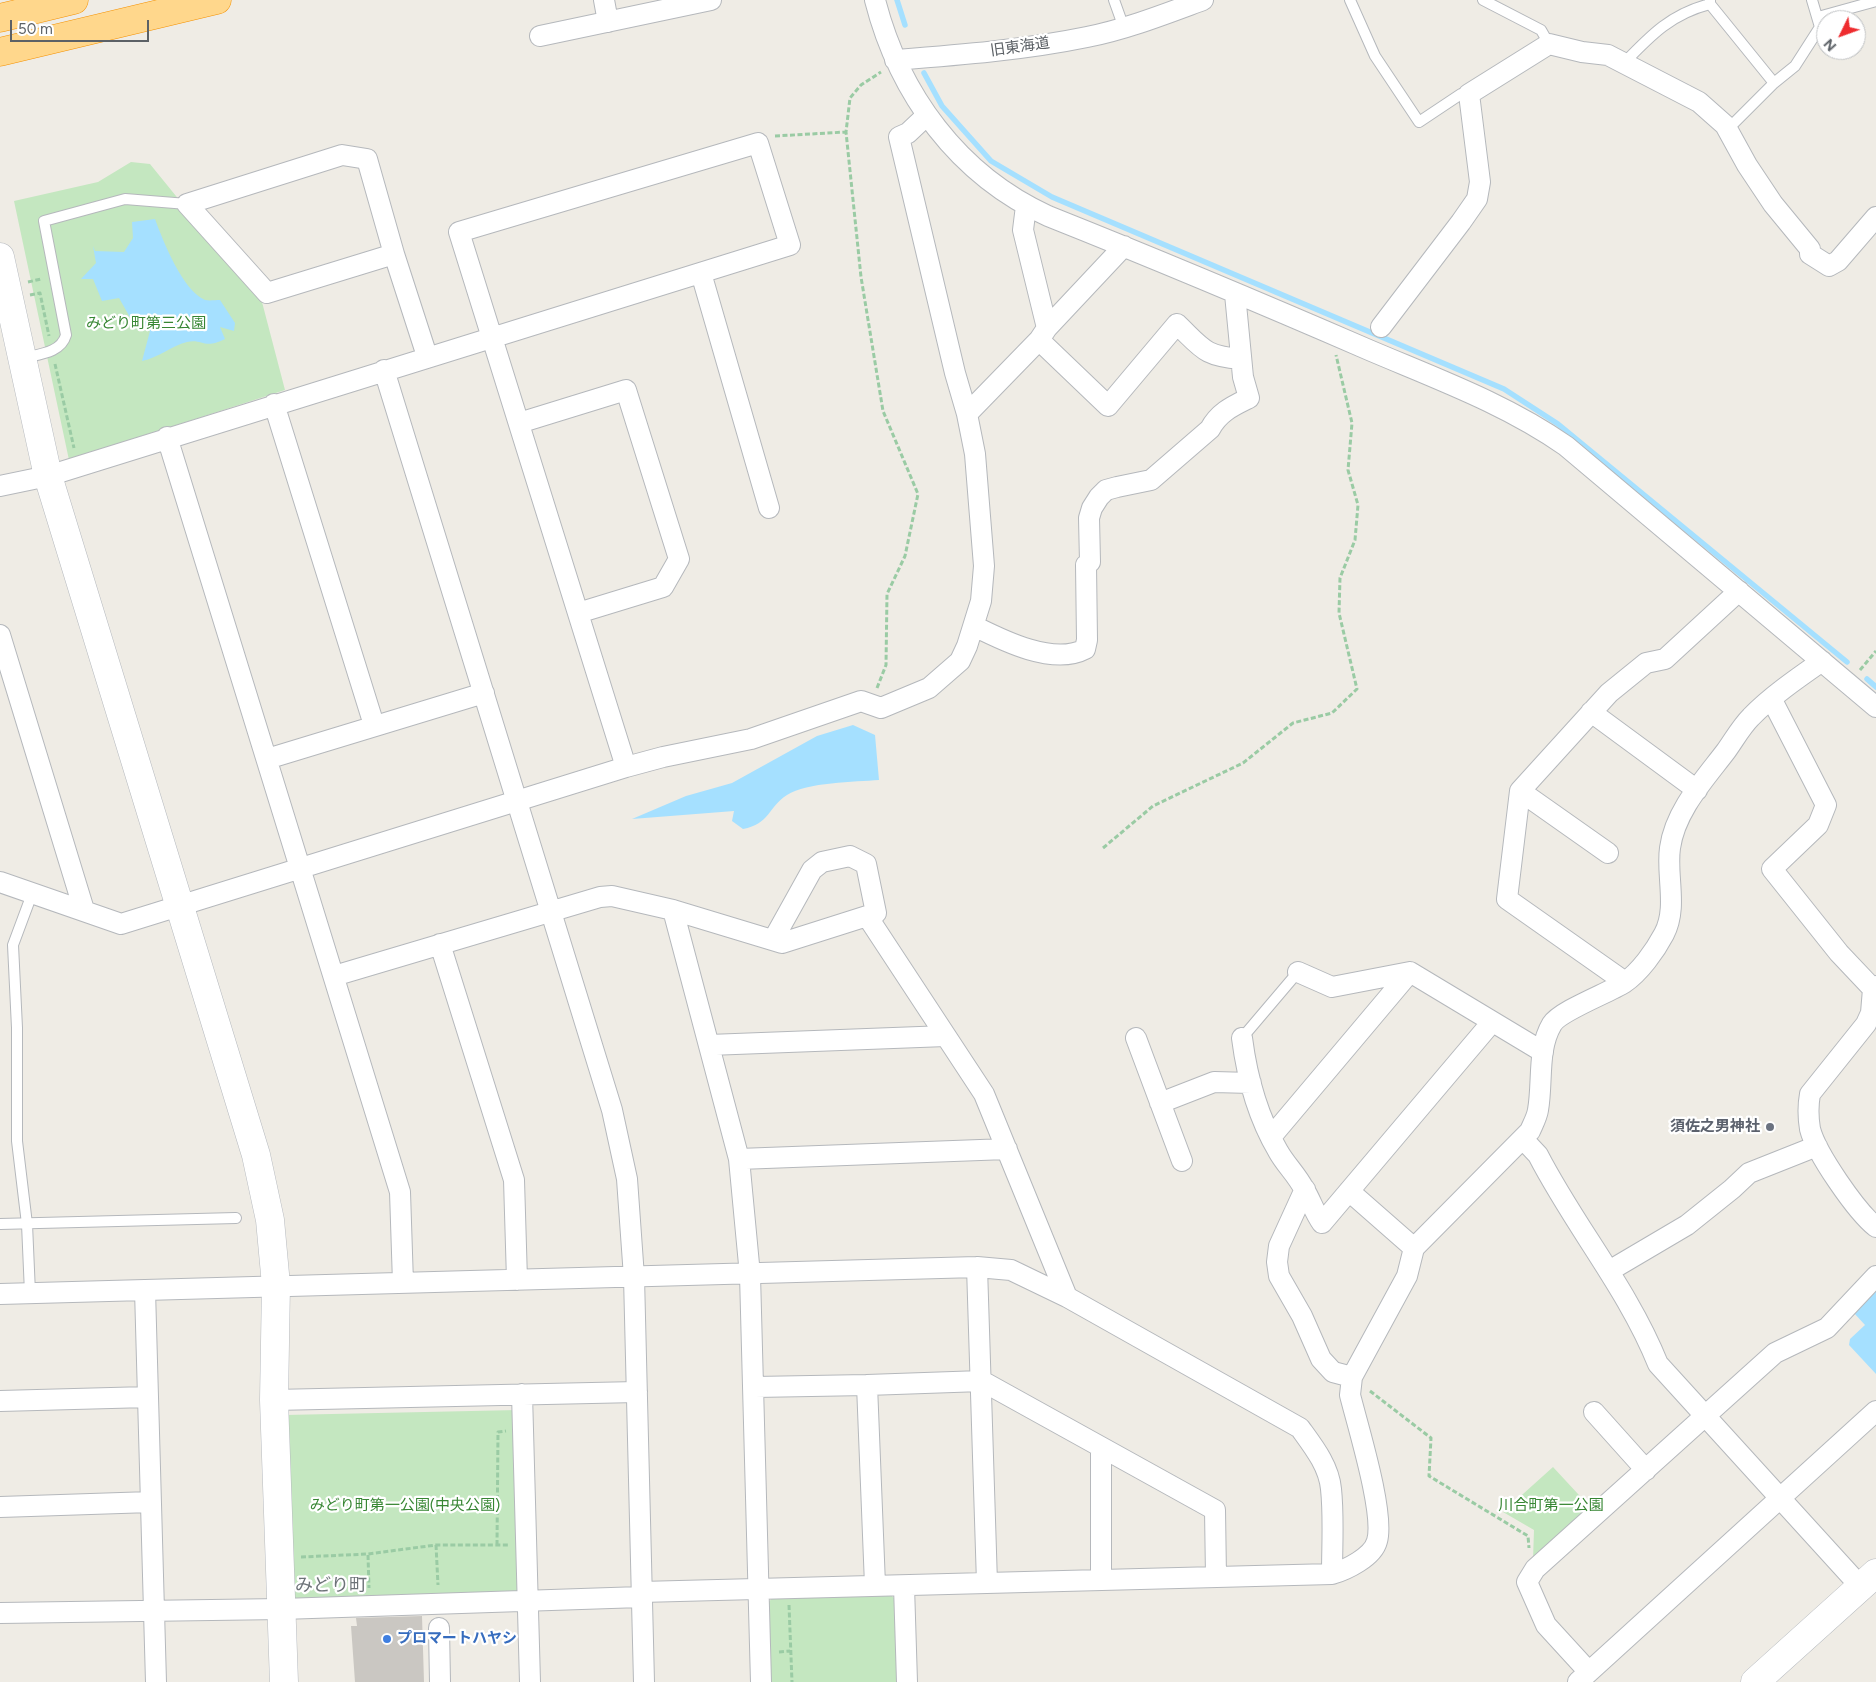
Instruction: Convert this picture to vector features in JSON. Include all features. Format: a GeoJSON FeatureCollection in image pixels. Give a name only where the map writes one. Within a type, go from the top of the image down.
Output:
{"type":"FeatureCollection","features":[{"type":"Feature","properties":{"kind":"highway"},"geometry":{"type":"LineString","coordinates":[[0,18],[74,0]]}},
{"type":"Feature","properties":{"kind":"highway"},"geometry":{"type":"LineString","coordinates":[[0,52],[217,0]]}},
{"type":"Feature","properties":{"kind":"street"},"geometry":{"type":"LineString","coordinates":[[604,0],[608,22]]}},
{"type":"Feature","properties":{"kind":"street"},"geometry":{"type":"LineString","coordinates":[[540,36],[711,0]]}},
{"type":"Feature","properties":{"kind":"street"},"geometry":{"type":"LineString","coordinates":[[875,0],[895,60],[926,116],[975,170],[995,186],[1026,206],[1487,400],[1548,433],[1566,446],[1876,707]]}},
{"type":"Feature","properties":{"kind":"street","name":"旧東海道"},"geometry":{"type":"LineString","coordinates":[[895,60],[995,52],[1087,37],[1124,28],[1203,0]]}},
{"type":"Feature","properties":{"kind":"street"},"geometry":{"type":"LineString","coordinates":[[1381,326],[1477,199],[1480,182],[1469,94],[1549,44],[1608,56],[1699,102],[1725,125],[1747,165],[1773,204],[1810,249],[1810,254],[1820,262],[1829,266],[1838,261],[1876,217]]}},
{"type":"Feature","properties":{"kind":"street"},"geometry":{"type":"LineString","coordinates":[[0,882],[121,924],[626,767],[663,757],[751,739],[861,702],[881,708],[928,688],[960,661],[982,601],[984,566],[975,454],[967,414],[955,374],[899,137],[908,133],[926,116]]}},
{"type":"Feature","properties":{"kind":"street"},"geometry":{"type":"LineString","coordinates":[[0,486],[48,476],[167,437],[427,356],[493,336],[701,273],[790,244],[758,143],[459,232],[493,336],[626,767]]}},
{"type":"Feature","properties":{"kind":"street"},"geometry":{"type":"LineString","coordinates":[[394,254],[267,293],[187,204],[342,155],[366,159],[427,356]]}},
{"type":"Feature","properties":{"kind":"street"},"geometry":{"type":"LineString","coordinates":[[1026,206],[1023,230],[1043,334],[1108,406],[1177,324],[1206,352],[1217,357],[1241,359]]}},
{"type":"Feature","properties":{"kind":"street"},"geometry":{"type":"LineString","coordinates":[[967,414],[1124,246]]}},
{"type":"Feature","properties":{"kind":"street"},"geometry":{"type":"LineString","coordinates":[[0,257],[48,476],[256,1155],[270,1220],[276,1285],[274,1400],[284,1682]]}},
{"type":"Feature","properties":{"kind":"street"},"geometry":{"type":"LineString","coordinates":[[701,273],[769,508]]}},
{"type":"Feature","properties":{"kind":"street"},"geometry":{"type":"LineString","coordinates":[[974,626],[1017,648],[1073,654],[1085,649],[1087,640],[1086,565],[1090,562],[1089,518],[1092,508],[1106,490],[1151,480],[1210,429],[1215,420],[1227,408],[1249,398],[1241,359],[1235,294]]}},
{"type":"Feature","properties":{"kind":"street"},"geometry":{"type":"LineString","coordinates":[[384,370],[612,1110],[623,1159],[634,1277],[644,1682]]}},
{"type":"Feature","properties":{"kind":"street"},"geometry":{"type":"LineString","coordinates":[[520,423],[626,390],[679,559],[663,587],[578,613]]}},
{"type":"Feature","properties":{"kind":"street"},"geometry":{"type":"LineString","coordinates":[[274,404],[374,725]]}},
{"type":"Feature","properties":{"kind":"street"},"geometry":{"type":"LineString","coordinates":[[167,437],[400,1192],[403,1284]]}},
{"type":"Feature","properties":{"kind":"street"},"geometry":{"type":"LineString","coordinates":[[1625,982],[1507,898],[1520,791],[1609,693],[1646,663],[1665,659],[1739,591]]}},
{"type":"Feature","properties":{"kind":"street"},"geometry":{"type":"LineString","coordinates":[[0,635],[84,910]]}},
{"type":"Feature","properties":{"kind":"street"},"geometry":{"type":"LineString","coordinates":[[0,1613],[282,1609],[520,1602],[529,1600],[758,1589],[1332,1574],[1341,1571],[1365,1557],[1377,1543],[1379,1528],[1379,1515],[1350,1395],[1352,1377],[1406,1276],[1414,1248],[1530,1131],[1538,1112],[1543,1052],[1552,1023],[1568,1012],[1625,982],[1657,947],[1666,932],[1670,900],[1669,849],[1679,816],[1697,790],[1751,717],[1789,685],[1822,661]]}},
{"type":"Feature","properties":{"kind":"street"},"geometry":{"type":"LineString","coordinates":[[266,759],[484,693]]}},
{"type":"Feature","properties":{"kind":"street"},"geometry":{"type":"LineString","coordinates":[[1772,700],[1826,805],[1818,825],[1772,869],[1839,953],[1874,988],[1871,1013],[1866,1024],[1810,1094],[1808,1106],[1810,1129],[1817,1146],[1835,1177],[1876,1227]]}},
{"type":"Feature","properties":{"kind":"street"},"geometry":{"type":"LineString","coordinates":[[1592,712],[1697,790]]}},
{"type":"Feature","properties":{"kind":"street"},"geometry":{"type":"LineString","coordinates":[[1520,791],[1608,853]]}},
{"type":"Feature","properties":{"kind":"street"},"geometry":{"type":"LineString","coordinates":[[334,976],[551,911],[600,897],[612,896],[673,910],[782,943],[876,913],[866,864],[850,856],[822,862],[812,870],[773,940]]}},
{"type":"Feature","properties":{"kind":"street"},"geometry":{"type":"LineString","coordinates":[[673,910],[740,1159],[750,1275],[755,1387],[761,1682]]}},
{"type":"Feature","properties":{"kind":"street"},"geometry":{"type":"LineString","coordinates":[[867,916],[984,1094],[1067,1297]]}},
{"type":"Feature","properties":{"kind":"street"},"geometry":{"type":"LineString","coordinates":[[440,944],[514,1180],[517,1280]]}},
{"type":"Feature","properties":{"kind":"street"},"geometry":{"type":"LineString","coordinates":[[1298,972],[1332,987],[1410,972],[1543,1052]]}},
{"type":"Feature","properties":{"kind":"street"},"geometry":{"type":"LineString","coordinates":[[1271,1138],[1410,972]]}},
{"type":"Feature","properties":{"kind":"street"},"geometry":{"type":"LineString","coordinates":[[1242,1038],[1246,1068],[1271,1138],[1278,1152],[1304,1189],[1311,1207],[1322,1223],[1492,1022]]}},
{"type":"Feature","properties":{"kind":"street"},"geometry":{"type":"LineString","coordinates":[[709,1045],[946,1036]]}},
{"type":"Feature","properties":{"kind":"street"},"geometry":{"type":"LineString","coordinates":[[1136,1038],[1182,1161]]}},
{"type":"Feature","properties":{"kind":"street"},"geometry":{"type":"LineString","coordinates":[[1160,1103],[1214,1082],[1251,1084]]}},
{"type":"Feature","properties":{"kind":"street"},"geometry":{"type":"LineString","coordinates":[[1523,1139],[1538,1155],[1609,1271],[1643,1328],[1658,1364],[1781,1497],[1868,1580],[1755,1682]]}},
{"type":"Feature","properties":{"kind":"street"},"geometry":{"type":"LineString","coordinates":[[1609,1271],[1686,1225],[1732,1190],[1749,1173],[1817,1146]]}},
{"type":"Feature","properties":{"kind":"street"},"geometry":{"type":"LineString","coordinates":[[740,1159],[1007,1149]]}},
{"type":"Feature","properties":{"kind":"street"},"geometry":{"type":"LineString","coordinates":[[1304,1189],[1279,1246],[1277,1262],[1279,1276],[1302,1316],[1321,1359],[1333,1372],[1352,1377]]}},
{"type":"Feature","properties":{"kind":"street"},"geometry":{"type":"LineString","coordinates":[[1349,1191],[1414,1248]]}},
{"type":"Feature","properties":{"kind":"street"},"geometry":{"type":"LineString","coordinates":[[977,1267],[987,1583]]}},
{"type":"Feature","properties":{"kind":"street"},"geometry":{"type":"LineString","coordinates":[[0,1294],[276,1285],[403,1284],[750,1275],[977,1267],[1011,1270],[1067,1297],[1300,1428],[1316,1450],[1331,1488],[1332,1574]]}},
{"type":"Feature","properties":{"kind":"street"},"geometry":{"type":"LineString","coordinates":[[1876,1276],[1827,1328],[1775,1353],[1706,1418],[1535,1569],[1527,1582],[1546,1625],[1586,1678],[1876,1411]]}},
{"type":"Feature","properties":{"kind":"street"},"geometry":{"type":"LineString","coordinates":[[145,1290],[156,1682]]}},
{"type":"Feature","properties":{"kind":"street"},"geometry":{"type":"LineString","coordinates":[[755,1387],[982,1381],[1101,1449],[1215,1510],[1216,1577]]}},
{"type":"Feature","properties":{"kind":"street"},"geometry":{"type":"LineString","coordinates":[[867,1385],[875,1585]]}},
{"type":"Feature","properties":{"kind":"street"},"geometry":{"type":"LineString","coordinates":[[274,1400],[637,1392]]}},
{"type":"Feature","properties":{"kind":"street"},"geometry":{"type":"LineString","coordinates":[[522,1394],[530,1682]]}},
{"type":"Feature","properties":{"kind":"street"},"geometry":{"type":"LineString","coordinates":[[0,1401],[148,1397]]}},
{"type":"Feature","properties":{"kind":"street"},"geometry":{"type":"LineString","coordinates":[[1594,1412],[1646,1470]]}},
{"type":"Feature","properties":{"kind":"street"},"geometry":{"type":"LineString","coordinates":[[1101,1449],[1101,1580]]}},
{"type":"Feature","properties":{"kind":"street"},"geometry":{"type":"LineString","coordinates":[[0,1507],[151,1502]]}},
{"type":"Feature","properties":{"kind":"street"},"geometry":{"type":"LineString","coordinates":[[904,1586],[907,1682]]}},
{"type":"Feature","properties":{"kind":"street"},"geometry":{"type":"LineString","coordinates":[[439,1628],[440,1682]]}},
{"type":"Feature","properties":{"kind":"lane"},"geometry":{"type":"LineString","coordinates":[[1114,0],[1124,28]]}},
{"type":"Feature","properties":{"kind":"lane"},"geometry":{"type":"LineString","coordinates":[[1350,0],[1375,56],[1419,122],[1461,94],[1469,94]]}},
{"type":"Feature","properties":{"kind":"lane"},"geometry":{"type":"LineString","coordinates":[[1483,0],[1541,30],[1549,44]]}},
{"type":"Feature","properties":{"kind":"lane"},"geometry":{"type":"LineString","coordinates":[[1843,10],[1876,1]]}},
{"type":"Feature","properties":{"kind":"lane"},"geometry":{"type":"LineString","coordinates":[[1624,63],[1659,27],[1691,9],[1710,2],[1774,83]]}},
{"type":"Feature","properties":{"kind":"lane"},"geometry":{"type":"LineString","coordinates":[[1725,125],[1734,123],[1774,83],[1795,66],[1816,35]]}},
{"type":"Feature","properties":{"kind":"lane"},"geometry":{"type":"LineString","coordinates":[[22,359],[52,351],[64,342],[66,335],[44,221],[125,199],[187,204]]}},
{"type":"Feature","properties":{"kind":"lane"},"geometry":{"type":"LineString","coordinates":[[30,1293],[26,1224],[17,1141],[17,1028],[13,945],[32,894]]}},
{"type":"Feature","properties":{"kind":"lane"},"geometry":{"type":"LineString","coordinates":[[1242,1038],[1298,972]]}},
{"type":"Feature","properties":{"kind":"lane"},"geometry":{"type":"LineString","coordinates":[[0,1224],[236,1218]]}},
{"type":"Feature","properties":{"kind":"path"},"geometry":{"type":"LineString","coordinates":[[861,702],[875,693],[886,665],[887,594],[905,556],[918,494],[883,411],[861,277],[846,132],[850,98],[861,85],[873,79],[895,60]]}},
{"type":"Feature","properties":{"kind":"path"},"geometry":{"type":"LineString","coordinates":[[758,143],[768,136],[846,132]]}},
{"type":"Feature","properties":{"kind":"path"},"geometry":{"type":"LineString","coordinates":[[27,296],[40,293],[52,351]]}},
{"type":"Feature","properties":{"kind":"path"},"geometry":{"type":"LineString","coordinates":[[1104,848],[1153,806],[1243,763],[1293,723],[1332,713],[1357,689],[1339,613],[1340,578],[1356,540],[1358,505],[1348,470],[1352,423],[1331,333]]}},
{"type":"Feature","properties":{"kind":"path"},"geometry":{"type":"LineString","coordinates":[[55,362],[74,448],[69,456]]}},
{"type":"Feature","properties":{"kind":"path"},"geometry":{"type":"LineString","coordinates":[[1849,684],[1876,651]]}},
{"type":"Feature","properties":{"kind":"path"},"geometry":{"type":"LineString","coordinates":[[1352,1377],[1431,1438],[1429,1476],[1528,1536],[1529,1561],[1535,1569]]}},
{"type":"Feature","properties":{"kind":"path"},"geometry":{"type":"LineString","coordinates":[[497,1545],[498,1432],[524,1429]]}},
{"type":"Feature","properties":{"kind":"path"},"geometry":{"type":"LineString","coordinates":[[298,1557],[368,1554],[436,1545],[527,1545]]}},
{"type":"Feature","properties":{"kind":"path"},"geometry":{"type":"LineString","coordinates":[[436,1545],[438,1604]]}},
{"type":"Feature","properties":{"kind":"path"},"geometry":{"type":"LineString","coordinates":[[368,1554],[370,1606]]}},
{"type":"Feature","properties":{"kind":"path"},"geometry":{"type":"LineString","coordinates":[[788,1597],[792,1682]]}},
{"type":"Feature","properties":{"kind":"green space","name":"みどり町第三公園"},"geometry":{"type":"Polygon","coordinates":[[[131,162],[150,164],[262,302],[285,390],[69,460],[14,201],[98,182],[131,162]]]}},
{"type":"Feature","properties":{"kind":"green space","name":"みどり町第一公園(中央公園)"},"geometry":{"type":"Polygon","coordinates":[[[518,1410],[520,1596],[293,1604],[285,1415],[518,1410]]]}},
{"type":"Feature","properties":{"kind":"green space","name":"川合町第一公園"},"geometry":{"type":"Polygon","coordinates":[[[1553,1467],[1591,1508],[1533,1560],[1534,1530],[1503,1512],[1553,1467]]]}},
{"type":"Feature","properties":{"kind":"green space"},"geometry":{"type":"Polygon","coordinates":[[[890,1594],[896,1600],[898,1682],[770,1682],[768,1603],[773,1597],[890,1594]]]}},
{"type":"Feature","properties":{"kind":"water"},"geometry":{"type":"Polygon","coordinates":[[[155,219],[175,264],[189,287],[205,300],[220,300],[235,323],[234,331],[220,327],[225,339],[218,342],[208,344],[196,341],[187,342],[142,361],[150,331],[135,326],[119,298],[102,301],[93,279],[81,279],[96,263],[93,246],[95,251],[124,252],[133,238],[132,222],[155,219]]]}},
{"type":"Feature","properties":{"kind":"water"},"geometry":{"type":"Polygon","coordinates":[[[853,725],[875,735],[879,780],[806,787],[787,795],[759,823],[743,829],[732,821],[734,811],[632,819],[686,796],[732,783],[817,736],[853,725]]]}},
{"type":"Feature","properties":{"kind":"water"},"geometry":{"type":"Polygon","coordinates":[[[1876,1290],[1876,1374],[1849,1345],[1850,1339],[1865,1325],[1854,1313],[1876,1290]]]}},
{"type":"Feature","properties":{"kind":"building","name":"プロマートハヤシ"},"geometry":{"type":"Polygon","coordinates":[[[422,1616],[424,1682],[355,1682],[351,1626],[357,1626],[356,1618],[422,1616]]]}},
{"type":"Feature","properties":{"kind":"waterway"},"geometry":{"type":"LineString","coordinates":[[897,0],[905,25]]}},
{"type":"Feature","properties":{"kind":"waterway"},"geometry":{"type":"LineString","coordinates":[[924,73],[942,106],[991,161],[1052,197],[1504,389],[1558,424],[1847,662]]}},
{"type":"Feature","properties":{"kind":"waterway"},"geometry":{"type":"LineString","coordinates":[[1867,679],[1876,687]]}},
{"type":"Feature","properties":{"kind":"place","name":"須佐之男神社"},"geometry":{"type":"Point","coordinates":[1770,1127]}},
{"type":"Feature","properties":{"kind":"place","name":"プロマートハヤシ"},"geometry":{"type":"Point","coordinates":[387,1639]}},
{"type":"Feature","properties":{"kind":"district","name":"みどり町"},"geometry":{"type":"Point","coordinates":[331,1586]}}]}
